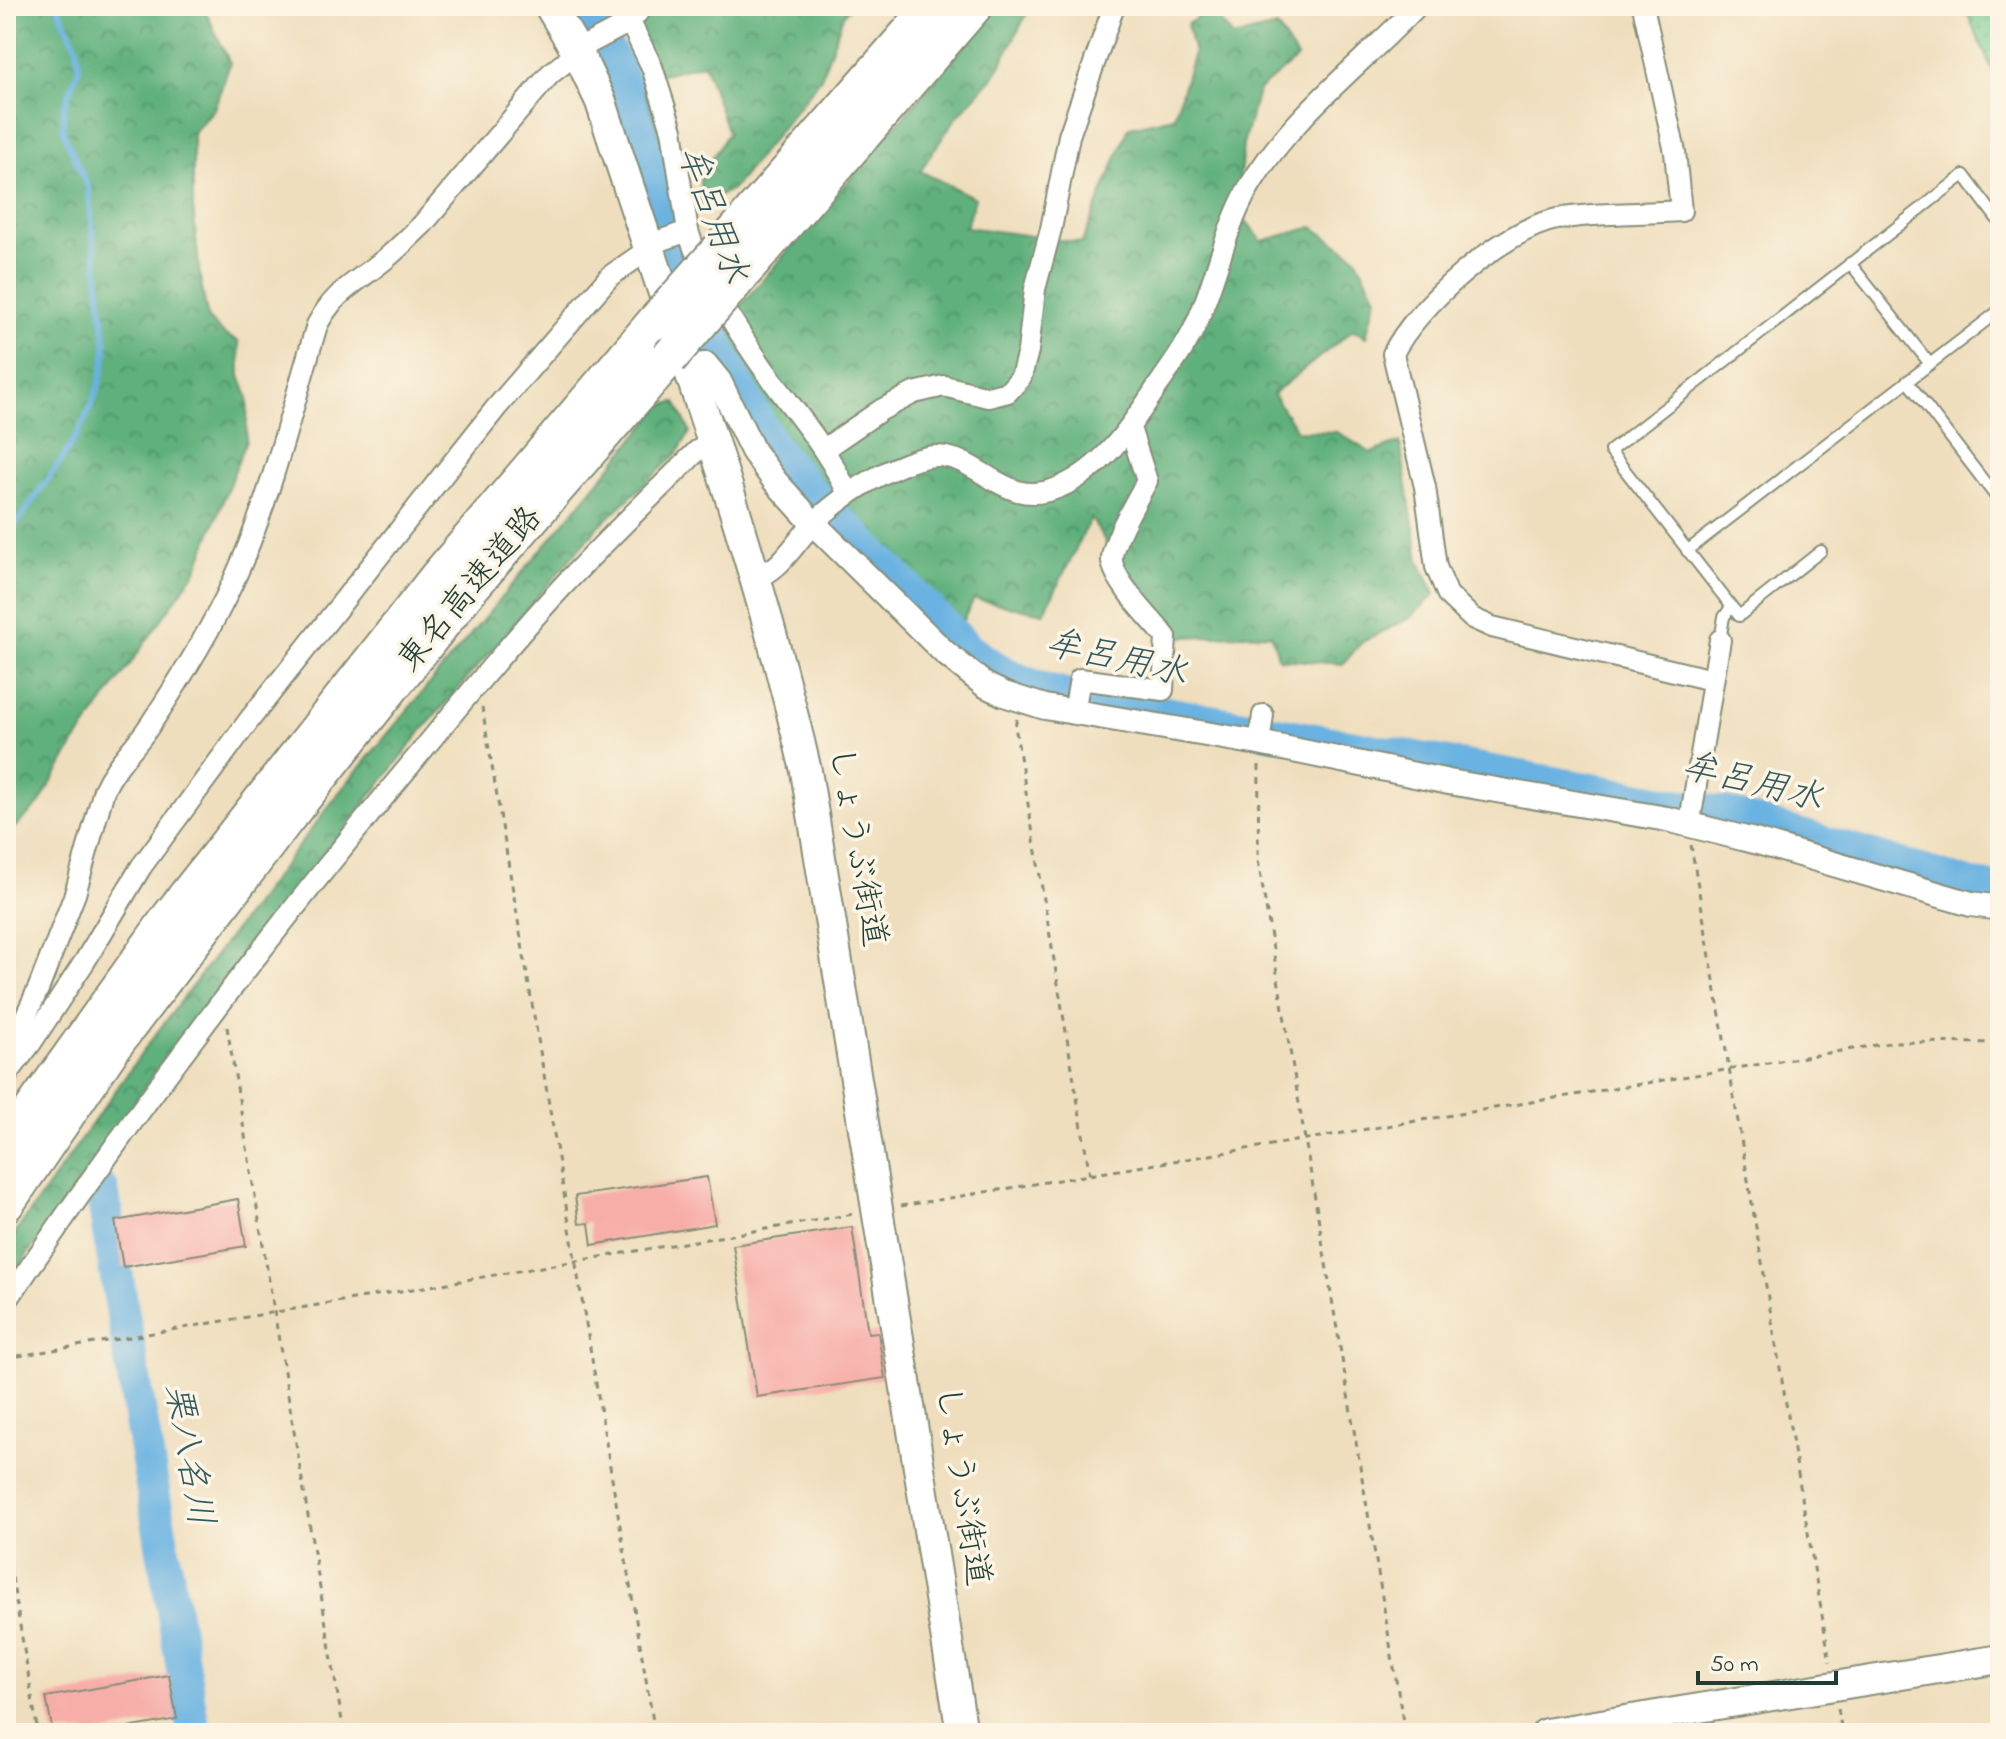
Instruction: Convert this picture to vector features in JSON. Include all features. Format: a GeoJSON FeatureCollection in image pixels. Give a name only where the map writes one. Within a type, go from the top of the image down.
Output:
{"type":"FeatureCollection","features":[{"type":"Feature","properties":{"kind":"highway","name":"東名高速道路"},"geometry":{"type":"LineString","coordinates":[[6,1147],[170,917],[438,577],[656,321],[933,6]]}},
{"type":"Feature","properties":{"kind":"highway","name":"東名高速道路"},"geometry":{"type":"LineString","coordinates":[[6,1203],[116,1042],[285,820],[470,588],[678,362],[733,284],[974,6]]}},
{"type":"Feature","properties":{"kind":"main road","name":"しょうぶ街道"},"geometry":{"type":"LineString","coordinates":[[550,6],[584,48],[601,102],[670,238],[678,362],[712,442],[785,681],[806,771],[962,1733]]}},
{"type":"Feature","properties":{"kind":"main road"},"geometry":{"type":"LineString","coordinates":[[1546,1733],[2000,1659]]}},
{"type":"Feature","properties":{"kind":"street"},"geometry":{"type":"LineString","coordinates":[[824,449],[881,410],[914,393],[944,386],[988,397],[1008,392],[1021,377],[1028,351],[1035,289],[1051,229],[1069,136],[1114,6]]}},
{"type":"Feature","properties":{"kind":"street"},"geometry":{"type":"LineString","coordinates":[[756,578],[769,574],[816,520],[846,496],[907,463],[936,456],[955,459],[1013,490],[1034,494],[1060,488],[1096,466],[1130,428],[1183,349],[1197,321],[1248,189],[1292,129],[1417,6]]}},
{"type":"Feature","properties":{"kind":"street"},"geometry":{"type":"LineString","coordinates":[[1643,6],[1675,152],[1681,211],[1555,219],[1533,228],[1486,253],[1460,274],[1401,336],[1393,354],[1425,487],[1436,567],[1448,595],[1472,618],[1492,627],[1712,680]]}},
{"type":"Feature","properties":{"kind":"street"},"geometry":{"type":"LineString","coordinates":[[6,1060],[39,987],[75,894],[111,774],[148,729],[188,665],[234,581],[262,506],[317,325],[328,305],[345,287],[402,245],[550,74],[630,19],[652,67],[672,130],[670,238]]}},
{"type":"Feature","properties":{"kind":"street"},"geometry":{"type":"LineString","coordinates":[[670,238],[693,249],[739,329],[784,397],[824,449],[846,496]]}},
{"type":"Feature","properties":{"kind":"street"},"geometry":{"type":"LineString","coordinates":[[6,1076],[85,961],[141,867],[250,719],[496,408],[610,276],[670,238]]}},
{"type":"Feature","properties":{"kind":"street"},"geometry":{"type":"LineString","coordinates":[[678,362],[706,365],[719,381],[753,451],[775,481],[967,672],[985,685],[1023,700],[1260,740],[1449,782],[1691,820],[1971,904],[2000,908]]}},
{"type":"Feature","properties":{"kind":"street"},"geometry":{"type":"LineString","coordinates":[[1075,709],[1080,679],[1163,690],[1166,637],[1124,587],[1112,561],[1118,537],[1147,481],[1130,428]]}},
{"type":"Feature","properties":{"kind":"street"},"geometry":{"type":"LineString","coordinates":[[6,1302],[82,1190],[216,1008],[473,688],[561,588],[697,451],[712,442]]}},
{"type":"Feature","properties":{"kind":"street"},"geometry":{"type":"LineString","coordinates":[[1691,820],[1720,640]]}},
{"type":"Feature","properties":{"kind":"street"},"geometry":{"type":"LineString","coordinates":[[1260,740],[1263,715]]}},
{"type":"Feature","properties":{"kind":"lane"},"geometry":{"type":"LineString","coordinates":[[1821,551],[1739,616],[1610,451],[1964,175],[2000,223]]}},
{"type":"Feature","properties":{"kind":"lane"},"geometry":{"type":"LineString","coordinates":[[1850,263],[1930,364]]}},
{"type":"Feature","properties":{"kind":"lane"},"geometry":{"type":"LineString","coordinates":[[1687,551],[2000,310]]}},
{"type":"Feature","properties":{"kind":"lane"},"geometry":{"type":"LineString","coordinates":[[1907,381],[2000,502]]}},
{"type":"Feature","properties":{"kind":"lane"},"geometry":{"type":"LineString","coordinates":[[1720,640],[1724,617],[1731,607]]}},
{"type":"Feature","properties":{"kind":"path"},"geometry":{"type":"LineString","coordinates":[[473,688],[481,697],[655,1733]]}},
{"type":"Feature","properties":{"kind":"path"},"geometry":{"type":"LineString","coordinates":[[1023,700],[1015,726],[1090,1176]]}},
{"type":"Feature","properties":{"kind":"path"},"geometry":{"type":"LineString","coordinates":[[1260,740],[1258,860],[1405,1733]]}},
{"type":"Feature","properties":{"kind":"path"},"geometry":{"type":"LineString","coordinates":[[1691,820],[1729,1071],[1842,1733]]}},
{"type":"Feature","properties":{"kind":"path"},"geometry":{"type":"LineString","coordinates":[[216,1008],[225,1015],[344,1733]]}},
{"type":"Feature","properties":{"kind":"path"},"geometry":{"type":"LineString","coordinates":[[6,1358],[577,1260],[1895,1042],[2000,1043]]}},
{"type":"Feature","properties":{"kind":"path"},"geometry":{"type":"LineString","coordinates":[[6,1542],[38,1733]]}},
{"type":"Feature","properties":{"kind":"green space"},"geometry":{"type":"Polygon","coordinates":[[[6,6],[203,6],[230,63],[214,109],[193,133],[193,207],[200,278],[208,319],[225,335],[239,342],[240,376],[248,397],[246,441],[197,569],[74,744],[39,804],[6,836],[6,6]]]}},
{"type":"Feature","properties":{"kind":"green space"},"geometry":{"type":"Polygon","coordinates":[[[656,6],[851,6],[843,16],[821,78],[733,189],[700,205],[700,177],[728,133],[704,64],[658,75],[668,141],[663,160],[630,36],[656,6]]]}},
{"type":"Feature","properties":{"kind":"green space"},"geometry":{"type":"Polygon","coordinates":[[[998,6],[1031,6],[995,75],[956,118],[920,171],[975,198],[966,227],[1082,243],[1129,127],[1174,117],[1194,53],[1187,24],[1212,9],[1233,37],[1277,27],[1297,58],[1258,91],[1243,144],[1237,209],[1262,241],[1313,227],[1356,257],[1376,297],[1366,337],[1353,330],[1273,394],[1297,431],[1337,432],[1371,453],[1400,442],[1419,561],[1435,594],[1410,618],[1362,642],[1343,664],[1279,659],[1271,634],[1181,637],[1127,577],[1091,518],[1044,613],[974,599],[960,626],[822,486],[760,406],[738,365],[724,325],[998,6]]]}},
{"type":"Feature","properties":{"kind":"green space"},"geometry":{"type":"Polygon","coordinates":[[[1964,6],[2000,6],[2000,87],[1964,6]]]}},
{"type":"Feature","properties":{"kind":"green space"},"geometry":{"type":"Polygon","coordinates":[[[676,402],[690,432],[676,455],[598,527],[425,727],[176,1043],[6,1285],[6,1246],[149,1043],[341,790],[662,405],[676,402]]]}},
{"type":"Feature","properties":{"kind":"building"},"geometry":{"type":"Polygon","coordinates":[[[707,1177],[715,1224],[592,1245],[589,1223],[579,1224],[575,1196],[707,1177]]]}},
{"type":"Feature","properties":{"kind":"building"},"geometry":{"type":"Polygon","coordinates":[[[238,1199],[246,1246],[123,1267],[115,1221],[238,1199]]]}},
{"type":"Feature","properties":{"kind":"building"},"geometry":{"type":"Polygon","coordinates":[[[852,1227],[868,1333],[878,1332],[885,1378],[757,1397],[733,1245],[852,1227]]]}},
{"type":"Feature","properties":{"kind":"building"},"geometry":{"type":"Polygon","coordinates":[[[169,1675],[177,1719],[101,1733],[53,1733],[46,1697],[169,1675]]]}},
{"type":"Feature","properties":{"kind":"waterway"},"geometry":{"type":"LineString","coordinates":[[6,535],[52,474],[83,424],[98,389],[106,350],[88,187],[63,132],[64,107],[79,68],[77,48],[57,6]]}},
{"type":"Feature","properties":{"kind":"waterway","name":"牟呂用水"},"geometry":{"type":"LineString","coordinates":[[579,6],[617,65],[680,256],[721,354],[771,445],[809,490],[970,651],[988,664],[1023,682],[1075,697],[1730,815],[1972,886],[2000,889]]}},
{"type":"Feature","properties":{"kind":"waterway","name":"栗八名川"},"geometry":{"type":"LineString","coordinates":[[102,1190],[194,1733]]}}]}
